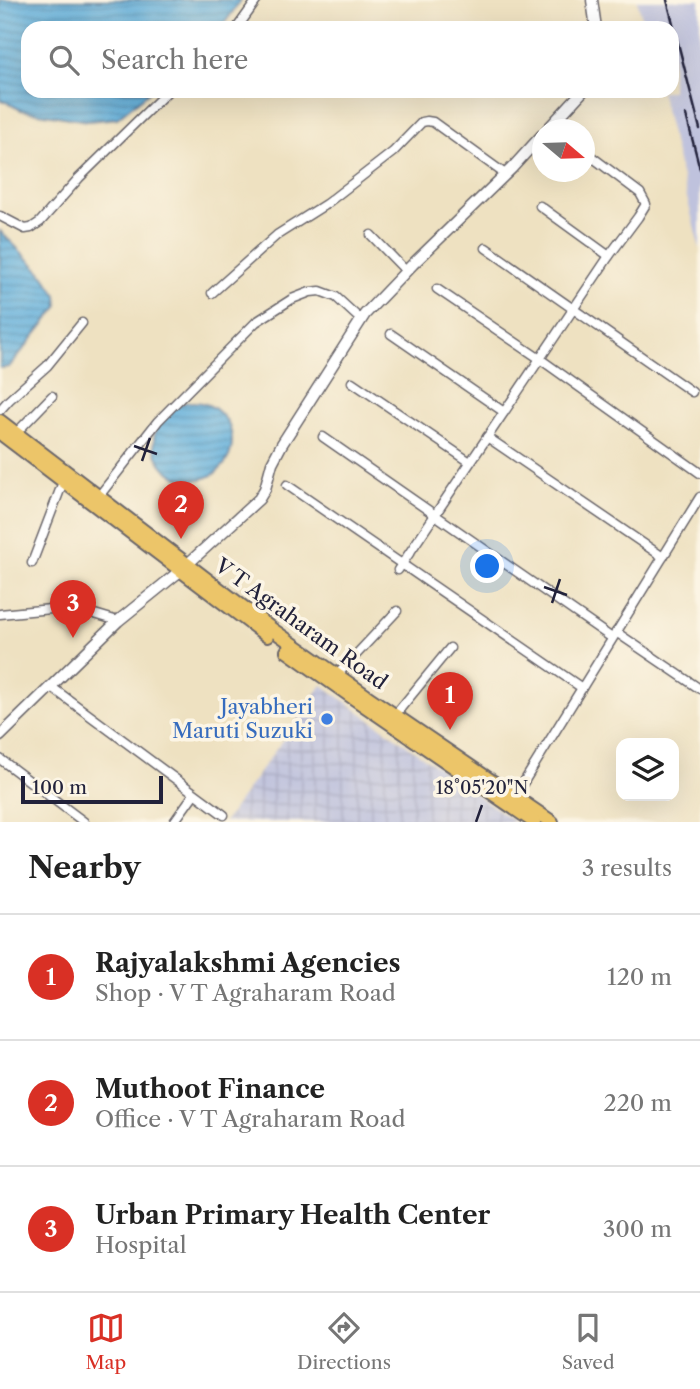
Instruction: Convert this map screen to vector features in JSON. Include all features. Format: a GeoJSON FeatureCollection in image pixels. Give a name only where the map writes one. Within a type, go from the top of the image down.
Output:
{"type":"FeatureCollection","features":[{"type":"Feature","properties":{"kind":"main road","name":"V T Agraharam Road"},"geometry":{"type":"LineString","coordinates":[[0,421],[99,496],[240,617],[352,697],[512,800],[552,822]]}},
{"type":"Feature","properties":{"kind":"main road"},"geometry":{"type":"LineString","coordinates":[[0,433],[184,568]]}},
{"type":"Feature","properties":{"kind":"main road","name":"V T Agraharam Road"},"geometry":{"type":"LineString","coordinates":[[184,568],[395,715],[512,800],[534,822]]}},
{"type":"Feature","properties":{"kind":"street"},"geometry":{"type":"LineString","coordinates":[[242,21],[257,0]]}},
{"type":"Feature","properties":{"kind":"street"},"geometry":{"type":"LineString","coordinates":[[592,0],[595,21]]}},
{"type":"Feature","properties":{"kind":"street"},"geometry":{"type":"LineString","coordinates":[[0,216],[25,229],[40,222],[79,178],[162,98]]}},
{"type":"Feature","properties":{"kind":"street"},"geometry":{"type":"LineString","coordinates":[[557,119],[577,98]]}},
{"type":"Feature","properties":{"kind":"street"},"geometry":{"type":"LineString","coordinates":[[212,293],[277,235],[326,204],[386,158],[422,122],[433,122],[505,174]]}},
{"type":"Feature","properties":{"kind":"street"},"geometry":{"type":"LineString","coordinates":[[0,736],[118,621],[184,568],[259,499],[282,444],[365,314],[532,146]]}},
{"type":"Feature","properties":{"kind":"street"},"geometry":{"type":"LineString","coordinates":[[400,567],[646,204],[640,193],[595,159]]}},
{"type":"Feature","properties":{"kind":"street"},"geometry":{"type":"LineString","coordinates":[[541,206],[609,256]]}},
{"type":"Feature","properties":{"kind":"street"},"geometry":{"type":"LineString","coordinates":[[371,235],[406,271]]}},
{"type":"Feature","properties":{"kind":"street"},"geometry":{"type":"LineString","coordinates":[[486,248],[692,392]]}},
{"type":"Feature","properties":{"kind":"street"},"geometry":{"type":"LineString","coordinates":[[437,289],[700,473]]}},
{"type":"Feature","properties":{"kind":"street"},"geometry":{"type":"LineString","coordinates":[[99,496],[158,421],[256,322],[292,299],[320,291],[336,297],[361,320]]}},
{"type":"Feature","properties":{"kind":"street"},"geometry":{"type":"LineString","coordinates":[[0,410],[47,366],[82,323]]}},
{"type":"Feature","properties":{"kind":"street"},"geometry":{"type":"LineString","coordinates":[[391,334],[504,412]]}},
{"type":"Feature","properties":{"kind":"street"},"geometry":{"type":"LineString","coordinates":[[352,382],[470,462]]}},
{"type":"Feature","properties":{"kind":"street"},"geometry":{"type":"LineString","coordinates":[[16,433],[52,396]]}},
{"type":"Feature","properties":{"kind":"street"},"geometry":{"type":"LineString","coordinates":[[323,436],[614,635],[700,689]]}},
{"type":"Feature","properties":{"kind":"street"},"geometry":{"type":"LineString","coordinates":[[487,437],[663,557]]}},
{"type":"Feature","properties":{"kind":"street"},"geometry":{"type":"LineString","coordinates":[[32,563],[64,482]]}},
{"type":"Feature","properties":{"kind":"street"},"geometry":{"type":"LineString","coordinates":[[287,485],[400,567],[582,688]]}},
{"type":"Feature","properties":{"kind":"street"},"geometry":{"type":"LineString","coordinates":[[512,800],[700,497]]}},
{"type":"Feature","properties":{"kind":"street"},"geometry":{"type":"LineString","coordinates":[[0,614],[71,607],[118,621]]}},
{"type":"Feature","properties":{"kind":"street"},"geometry":{"type":"LineString","coordinates":[[337,675],[397,611]]}},
{"type":"Feature","properties":{"kind":"street"},"geometry":{"type":"LineString","coordinates":[[395,715],[450,648]]}},
{"type":"Feature","properties":{"kind":"street"},"geometry":{"type":"LineString","coordinates":[[50,686],[223,816]]}},
{"type":"Feature","properties":{"kind":"street"},"geometry":{"type":"LineString","coordinates":[[0,758],[84,822]]}},
{"type":"Feature","properties":{"kind":"street"},"geometry":{"type":"LineString","coordinates":[[174,822],[194,794]]}},
{"type":"Feature","properties":{"kind":"shaded area"},"geometry":{"type":"Polygon","coordinates":[[[637,0],[700,0],[700,249],[662,98],[679,98],[679,21],[643,21],[637,0]]]}},
{"type":"Feature","properties":{"kind":"shaded area"},"geometry":{"type":"Polygon","coordinates":[[[322,685],[515,822],[224,822],[322,685]]]}},
{"type":"Feature","properties":{"kind":"water"},"geometry":{"type":"Polygon","coordinates":[[[0,0],[241,0],[226,21],[21,21],[21,98],[141,98],[117,118],[88,121],[21,110],[0,99],[0,0]]]}},
{"type":"Feature","properties":{"kind":"water"},"geometry":{"type":"Polygon","coordinates":[[[0,231],[41,272],[57,295],[58,307],[9,367],[0,368],[0,231]]]}},
{"type":"Feature","properties":{"kind":"water"},"geometry":{"type":"Polygon","coordinates":[[[193,402],[208,405],[221,413],[229,426],[232,441],[229,456],[221,469],[208,477],[193,480],[178,477],[165,469],[157,456],[154,441],[157,426],[165,413],[178,405],[193,402]]]}},
{"type":"Feature","properties":{"kind":"railway"},"geometry":{"type":"LineString","coordinates":[[667,0],[672,21]]}},
{"type":"Feature","properties":{"kind":"railway"},"geometry":{"type":"LineString","coordinates":[[679,47],[700,129]]}},
{"type":"Feature","properties":{"kind":"railway"},"geometry":{"type":"LineString","coordinates":[[686,115],[700,169]]}},
{"type":"Feature","properties":{"kind":"place","name":"Muthoot Finance"},"geometry":{"type":"Point","coordinates":[181,539]}},
{"type":"Feature","properties":{"kind":"place","name":"Urban Primary Health Center"},"geometry":{"type":"Point","coordinates":[73,638]}},
{"type":"Feature","properties":{"kind":"place","name":"Jayabheri Maruti Suzuki"},"geometry":{"type":"Point","coordinates":[327,719]}},
{"type":"Feature","properties":{"kind":"place","name":"Rajyalakshmi Agencies"},"geometry":{"type":"Point","coordinates":[450,730]}}]}
